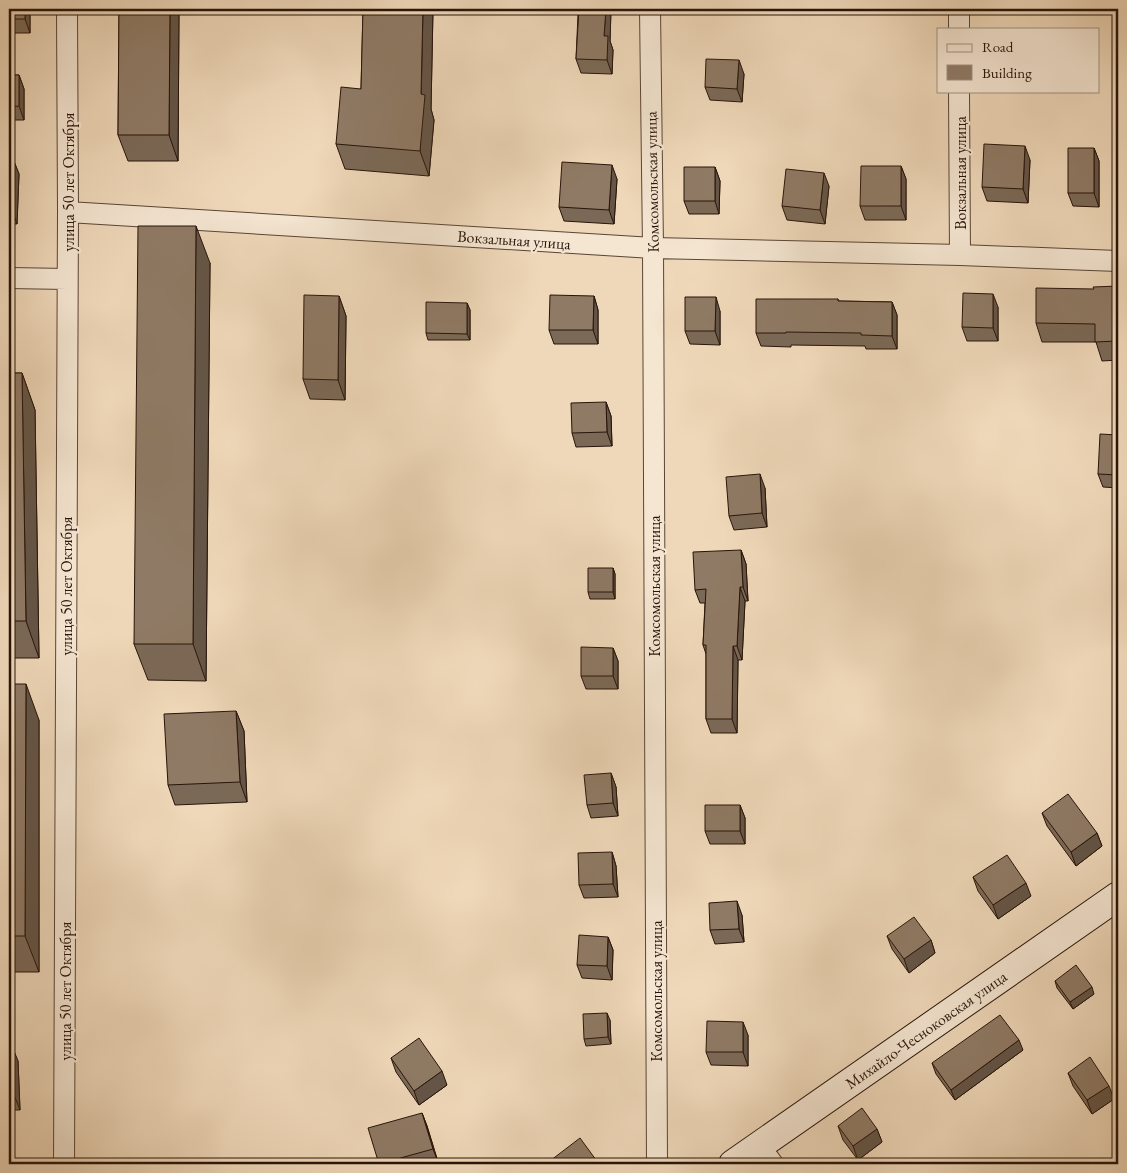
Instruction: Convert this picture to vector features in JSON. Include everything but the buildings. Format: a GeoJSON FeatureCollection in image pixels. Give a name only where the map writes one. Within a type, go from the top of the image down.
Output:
{"type":"FeatureCollection","features":[{"type":"Feature","properties":{"kind":"main road","name":"Михайло-Чесноковская улица"},"geometry":{"type":"LineString","coordinates":[[733,1164],[767,1155],[1118,896]]}},
{"type":"Feature","properties":{"kind":"street","name":"улица 50 лет Октября"},"geometry":{"type":"LineString","coordinates":[[64,1164],[68,212],[67,9]]}},
{"type":"Feature","properties":{"kind":"street","name":"Комсомольская улица"},"geometry":{"type":"LineString","coordinates":[[650,9],[653,248],[657,1164]]}},
{"type":"Feature","properties":{"kind":"street"},"geometry":{"type":"LineString","coordinates":[[959,9],[959,28]]}},
{"type":"Feature","properties":{"kind":"street","name":"Вокзальная улица"},"geometry":{"type":"LineString","coordinates":[[959,92],[960,255]]}},
{"type":"Feature","properties":{"kind":"street","name":"Вокзальная улица"},"geometry":{"type":"LineString","coordinates":[[68,212],[653,248],[960,255],[1118,261]]}},
{"type":"Feature","properties":{"kind":"street"},"geometry":{"type":"LineString","coordinates":[[9,278],[67,278]]}}]}
